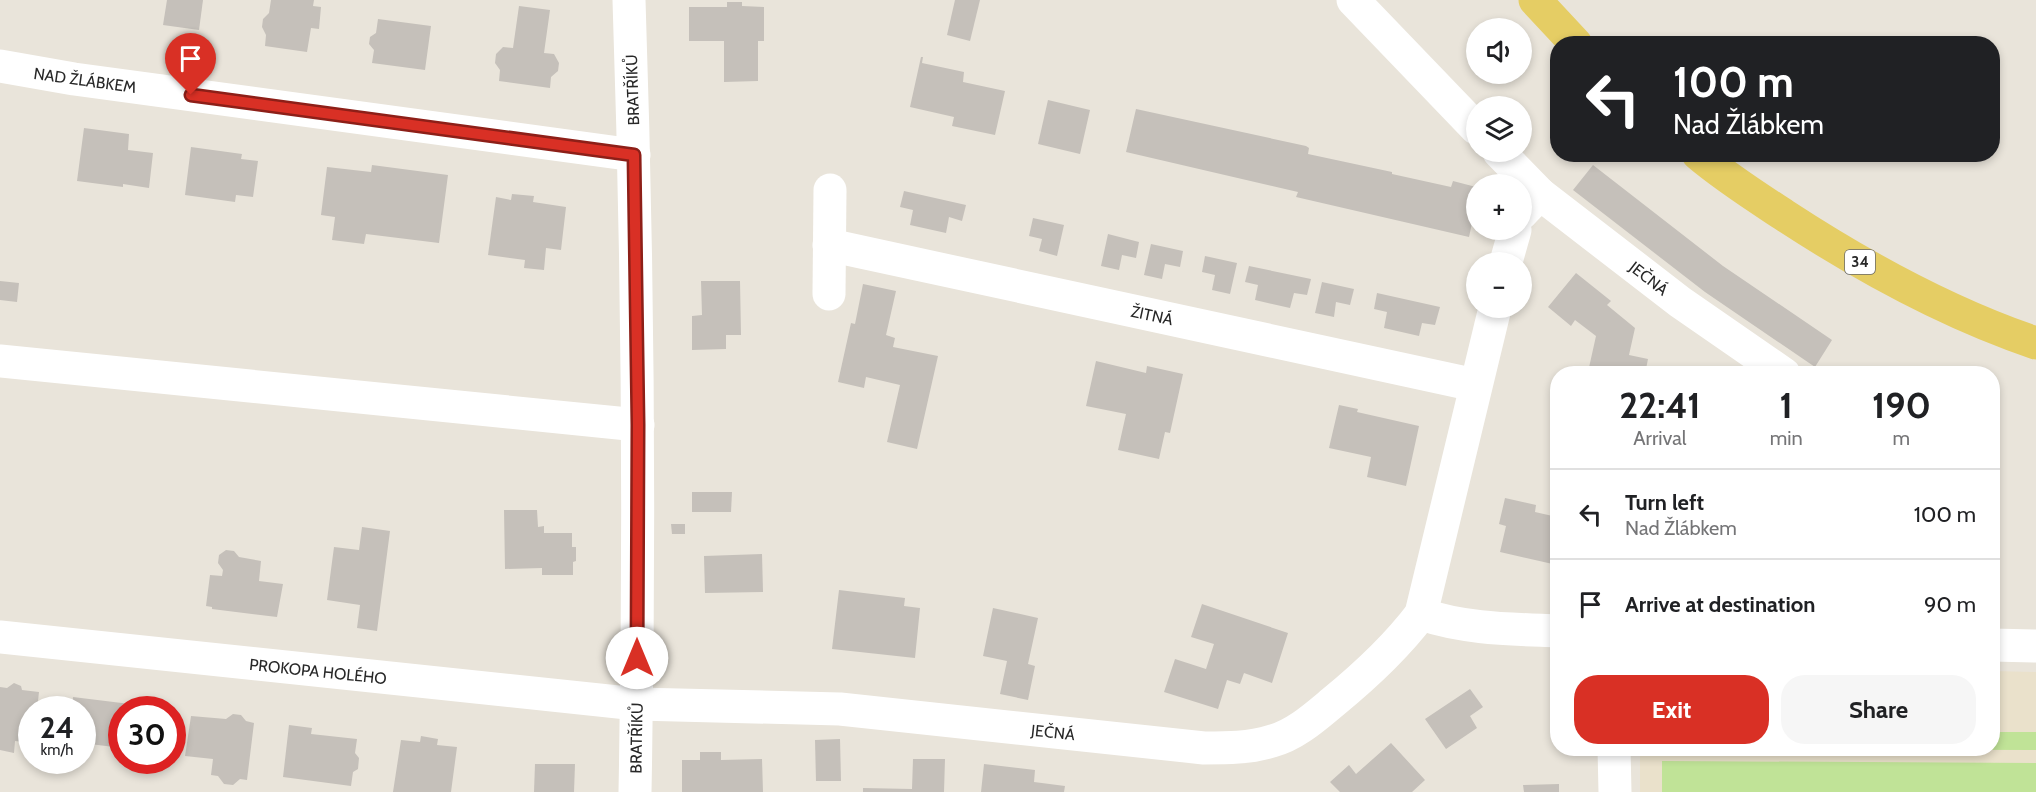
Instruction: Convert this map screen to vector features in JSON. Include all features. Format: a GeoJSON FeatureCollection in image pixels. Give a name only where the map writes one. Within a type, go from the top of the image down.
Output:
{"type":"FeatureCollection","features":[{"type":"Feature","properties":{"kind":"main road"},"geometry":{"type":"LineString","coordinates":[[1535,0],[1569,36]]}},
{"type":"Feature","properties":{"kind":"main road","name":"34"},"geometry":{"type":"LineString","coordinates":[[1709,162],[1771,207],[1870,267],[1948,307],[2036,343]]}},
{"type":"Feature","properties":{"kind":"street","name":"BRATŘÍKŮ"},"geometry":{"type":"LineString","coordinates":[[629,0],[638,425],[635,792]]}},
{"type":"Feature","properties":{"kind":"street"},"geometry":{"type":"LineString","coordinates":[[1353,0],[1466,118]]}},
{"type":"Feature","properties":{"kind":"street","name":"NAD ŽLÁBKEM"},"geometry":{"type":"LineString","coordinates":[[0,66],[74,79],[634,155]]}},
{"type":"Feature","properties":{"kind":"street"},"geometry":{"type":"LineString","coordinates":[[829,294],[830,190]]}},
{"type":"Feature","properties":{"kind":"street","name":"JEČNÁ"},"geometry":{"type":"LineString","coordinates":[[1532,205],[1772,366]]}},
{"type":"Feature","properties":{"kind":"street","name":"ŽITNÁ"},"geometry":{"type":"LineString","coordinates":[[829,245],[1475,385]]}},
{"type":"Feature","properties":{"kind":"street","name":"JEČNÁ"},"geometry":{"type":"LineString","coordinates":[[637,704],[840,708],[1204,748],[1238,748],[1274,741],[1300,728],[1361,679],[1405,635],[1421,614],[1492,318]]}},
{"type":"Feature","properties":{"kind":"street"},"geometry":{"type":"LineString","coordinates":[[0,361],[638,425]]}},
{"type":"Feature","properties":{"kind":"street"},"geometry":{"type":"LineString","coordinates":[[1421,614],[1460,625],[1550,631]]}},
{"type":"Feature","properties":{"kind":"street","name":"PROKOPA HOLÉHO"},"geometry":{"type":"LineString","coordinates":[[0,637],[637,704]]}},
{"type":"Feature","properties":{"kind":"street"},"geometry":{"type":"LineString","coordinates":[[2000,645],[2036,646]]}},
{"type":"Feature","properties":{"kind":"street"},"geometry":{"type":"LineString","coordinates":[[1614,756],[1615,792]]}},
{"type":"Feature","properties":{"kind":"shaded area"},"geometry":{"type":"Polygon","coordinates":[[[2000,671],[2036,672],[2036,792],[1640,792],[1640,756],[2000,756],[2000,671]]]}},
{"type":"Feature","properties":{"kind":"green space"},"geometry":{"type":"Polygon","coordinates":[[[2000,732],[2036,732],[2036,750],[2000,750],[2000,732]]]}},
{"type":"Feature","properties":{"kind":"green space"},"geometry":{"type":"Polygon","coordinates":[[[1662,761],[2036,763],[2036,792],[1662,792],[1662,761]]]}},
{"type":"Feature","properties":{"kind":"building"},"geometry":{"type":"Polygon","coordinates":[[[167,0],[203,0],[199,30],[163,25],[167,0]]]}},
{"type":"Feature","properties":{"kind":"building"},"geometry":{"type":"Polygon","coordinates":[[[271,0],[314,0],[313,6],[321,7],[319,29],[311,28],[307,52],[265,46],[266,35],[262,27],[263,19],[269,13],[271,0]]]}},
{"type":"Feature","properties":{"kind":"building"},"geometry":{"type":"Polygon","coordinates":[[[955,0],[980,0],[970,41],[947,35],[955,0]]]}},
{"type":"Feature","properties":{"kind":"building"},"geometry":{"type":"Polygon","coordinates":[[[727,2],[742,2],[742,6],[764,7],[764,41],[758,41],[758,81],[724,82],[724,41],[689,41],[689,7],[727,7],[727,2]]]}},
{"type":"Feature","properties":{"kind":"building"},"geometry":{"type":"Polygon","coordinates":[[[519,6],[550,10],[544,53],[554,54],[559,63],[558,71],[551,77],[550,88],[499,81],[500,70],[495,63],[496,54],[503,47],[513,48],[519,6]]]}},
{"type":"Feature","properties":{"kind":"building"},"geometry":{"type":"Polygon","coordinates":[[[378,19],[431,26],[425,70],[372,63],[374,50],[369,44],[370,37],[376,33],[378,19]]]}},
{"type":"Feature","properties":{"kind":"building"},"geometry":{"type":"Polygon","coordinates":[[[921,57],[923,57],[922,63],[964,72],[963,82],[1005,91],[995,135],[952,126],[954,117],[910,107],[921,57]]]}},
{"type":"Feature","properties":{"kind":"building"},"geometry":{"type":"Polygon","coordinates":[[[1048,100],[1090,110],[1080,154],[1038,144],[1048,100]]]}},
{"type":"Feature","properties":{"kind":"building"},"geometry":{"type":"Polygon","coordinates":[[[1136,109],[1306,146],[1309,148],[1308,154],[1392,172],[1392,174],[1451,187],[1453,181],[1466,184],[1466,236],[1296,197],[1298,192],[1126,152],[1136,109]]]}},
{"type":"Feature","properties":{"kind":"building"},"geometry":{"type":"Polygon","coordinates":[[[84,128],[129,134],[128,150],[153,153],[149,188],[77,181],[84,128]]]}},
{"type":"Feature","properties":{"kind":"building"},"geometry":{"type":"Polygon","coordinates":[[[191,147],[242,154],[241,159],[258,161],[253,197],[236,195],[235,202],[185,195],[191,147]]]}},
{"type":"Feature","properties":{"kind":"building"},"geometry":{"type":"Polygon","coordinates":[[[372,165],[448,175],[439,243],[366,234],[364,244],[332,240],[335,217],[321,215],[327,167],[371,172],[372,165]]]}},
{"type":"Feature","properties":{"kind":"building"},"geometry":{"type":"Polygon","coordinates":[[[1593,165],[1723,266],[1832,340],[1816,366],[1705,292],[1573,190],[1593,165]]]}},
{"type":"Feature","properties":{"kind":"building"},"geometry":{"type":"Polygon","coordinates":[[[904,191],[966,205],[962,221],[949,217],[946,233],[910,225],[913,210],[900,207],[904,191]]]}},
{"type":"Feature","properties":{"kind":"building"},"geometry":{"type":"Polygon","coordinates":[[[512,194],[534,196],[533,202],[566,207],[561,250],[546,248],[544,270],[524,268],[525,260],[488,255],[496,197],[511,200],[512,194]]]}},
{"type":"Feature","properties":{"kind":"building"},"geometry":{"type":"Polygon","coordinates":[[[1033,218],[1064,225],[1057,256],[1039,251],[1042,239],[1029,236],[1033,218]]]}},
{"type":"Feature","properties":{"kind":"building"},"geometry":{"type":"Polygon","coordinates":[[[1108,234],[1139,242],[1136,258],[1122,255],[1119,270],[1101,266],[1108,234]]]}},
{"type":"Feature","properties":{"kind":"building"},"geometry":{"type":"Polygon","coordinates":[[[1151,244],[1183,251],[1180,267],[1165,264],[1162,279],[1144,275],[1151,244]]]}},
{"type":"Feature","properties":{"kind":"building"},"geometry":{"type":"Polygon","coordinates":[[[1205,256],[1237,263],[1230,294],[1212,290],[1215,275],[1202,272],[1205,256]]]}},
{"type":"Feature","properties":{"kind":"building"},"geometry":{"type":"Polygon","coordinates":[[[1249,266],[1311,279],[1307,295],[1294,293],[1290,308],[1255,300],[1258,285],[1245,282],[1249,266]]]}},
{"type":"Feature","properties":{"kind":"building"},"geometry":{"type":"Polygon","coordinates":[[[1576,273],[1611,301],[1607,305],[1635,328],[1629,355],[1648,359],[1647,366],[1589,366],[1596,336],[1575,320],[1571,326],[1548,307],[1576,273]]]}},
{"type":"Feature","properties":{"kind":"building"},"geometry":{"type":"Polygon","coordinates":[[[0,281],[19,283],[17,302],[0,300],[0,281]]]}},
{"type":"Feature","properties":{"kind":"building"},"geometry":{"type":"Polygon","coordinates":[[[701,281],[740,281],[741,335],[726,335],[726,349],[692,350],[692,316],[702,315],[701,281]]]}},
{"type":"Feature","properties":{"kind":"building"},"geometry":{"type":"Polygon","coordinates":[[[1322,282],[1354,289],[1350,305],[1336,302],[1334,317],[1315,313],[1322,282]]]}},
{"type":"Feature","properties":{"kind":"building"},"geometry":{"type":"Polygon","coordinates":[[[863,284],[896,291],[886,335],[895,338],[893,347],[938,356],[917,449],[887,442],[900,385],[866,377],[864,388],[838,382],[851,323],[855,324],[863,284]]]}},
{"type":"Feature","properties":{"kind":"building"},"geometry":{"type":"Polygon","coordinates":[[[1377,293],[1440,307],[1435,325],[1422,323],[1419,336],[1384,328],[1387,312],[1374,309],[1377,293]]]}},
{"type":"Feature","properties":{"kind":"building"},"geometry":{"type":"Polygon","coordinates":[[[1096,361],[1146,373],[1147,366],[1183,374],[1170,433],[1165,432],[1159,459],[1118,450],[1126,414],[1086,406],[1096,361]]]}},
{"type":"Feature","properties":{"kind":"building"},"geometry":{"type":"Polygon","coordinates":[[[1339,405],[1358,409],[1357,412],[1419,426],[1406,486],[1367,477],[1371,457],[1329,448],[1339,405]]]}},
{"type":"Feature","properties":{"kind":"building"},"geometry":{"type":"Polygon","coordinates":[[[692,492],[732,492],[731,512],[692,512],[692,492]]]}},
{"type":"Feature","properties":{"kind":"building"},"geometry":{"type":"Polygon","coordinates":[[[1505,498],[1536,505],[1535,512],[1550,515],[1550,563],[1500,552],[1506,526],[1499,524],[1505,498]]]}},
{"type":"Feature","properties":{"kind":"building"},"geometry":{"type":"Polygon","coordinates":[[[504,510],[537,510],[538,527],[544,526],[544,533],[572,533],[572,547],[576,547],[573,575],[542,575],[542,568],[505,569],[504,510]]]}},
{"type":"Feature","properties":{"kind":"building"},"geometry":{"type":"Polygon","coordinates":[[[671,524],[685,524],[685,534],[672,534],[671,524]]]}},
{"type":"Feature","properties":{"kind":"building"},"geometry":{"type":"Polygon","coordinates":[[[362,527],[390,531],[377,631],[357,628],[360,605],[327,600],[334,547],[359,550],[362,527]]]}},
{"type":"Feature","properties":{"kind":"building"},"geometry":{"type":"Polygon","coordinates":[[[226,550],[234,551],[239,557],[261,561],[259,581],[283,584],[277,617],[212,609],[206,606],[210,575],[222,576],[223,570],[218,563],[219,555],[226,550]]]}},
{"type":"Feature","properties":{"kind":"building"},"geometry":{"type":"Polygon","coordinates":[[[762,554],[763,592],[705,593],[704,556],[762,554]]]}},
{"type":"Feature","properties":{"kind":"building"},"geometry":{"type":"Polygon","coordinates":[[[839,590],[905,598],[904,606],[920,608],[915,658],[832,649],[839,590]]]}},
{"type":"Feature","properties":{"kind":"building"},"geometry":{"type":"Polygon","coordinates":[[[1202,604],[1288,633],[1272,683],[1244,673],[1240,684],[1227,680],[1218,709],[1164,692],[1175,659],[1206,669],[1214,644],[1191,637],[1202,604]]]}},
{"type":"Feature","properties":{"kind":"building"},"geometry":{"type":"Polygon","coordinates":[[[993,608],[1038,618],[1028,664],[1035,666],[1028,700],[1000,694],[1007,661],[983,656],[993,608]]]}},
{"type":"Feature","properties":{"kind":"building"},"geometry":{"type":"Polygon","coordinates":[[[14,683],[21,686],[22,690],[39,692],[39,696],[18,696],[18,741],[15,741],[14,753],[0,750],[0,687],[7,688],[14,683]]]}},
{"type":"Feature","properties":{"kind":"building"},"geometry":{"type":"Polygon","coordinates":[[[1470,689],[1483,707],[1470,716],[1477,728],[1446,749],[1425,719],[1470,689]]]}},
{"type":"Feature","properties":{"kind":"building"},"geometry":{"type":"Polygon","coordinates":[[[96,700],[108,701],[108,746],[96,745],[96,700]]]}},
{"type":"Feature","properties":{"kind":"building"},"geometry":{"type":"Polygon","coordinates":[[[233,714],[241,715],[246,721],[254,723],[247,780],[240,779],[233,785],[224,784],[218,776],[211,775],[213,759],[186,756],[191,716],[226,719],[233,714]]]}},
{"type":"Feature","properties":{"kind":"building"},"geometry":{"type":"Polygon","coordinates":[[[289,725],[312,728],[311,734],[357,739],[355,753],[359,758],[358,769],[353,772],[351,786],[283,777],[289,725]]]}},
{"type":"Feature","properties":{"kind":"building"},"geometry":{"type":"Polygon","coordinates":[[[421,736],[438,739],[437,745],[457,747],[451,792],[393,792],[401,740],[420,742],[421,736]]]}},
{"type":"Feature","properties":{"kind":"building"},"geometry":{"type":"Polygon","coordinates":[[[840,739],[841,781],[816,781],[815,740],[840,739]]]}},
{"type":"Feature","properties":{"kind":"building"},"geometry":{"type":"Polygon","coordinates":[[[1391,743],[1425,780],[1412,792],[1340,792],[1330,782],[1349,765],[1356,774],[1391,743]]]}},
{"type":"Feature","properties":{"kind":"building"},"geometry":{"type":"Polygon","coordinates":[[[700,752],[721,752],[721,760],[762,759],[763,792],[682,792],[682,760],[700,760],[700,752]]]}},
{"type":"Feature","properties":{"kind":"building"},"geometry":{"type":"Polygon","coordinates":[[[913,759],[945,759],[944,792],[863,792],[863,788],[912,789],[913,759]]]}},
{"type":"Feature","properties":{"kind":"building"},"geometry":{"type":"Polygon","coordinates":[[[535,764],[575,764],[574,792],[534,792],[535,764]]]}},
{"type":"Feature","properties":{"kind":"building"},"geometry":{"type":"Polygon","coordinates":[[[984,764],[1035,770],[1034,782],[1065,786],[1064,792],[981,792],[984,764]]]}},
{"type":"Feature","properties":{"kind":"building"},"geometry":{"type":"Polygon","coordinates":[[[1559,784],[1559,792],[1524,792],[1523,785],[1559,784]]]}},
{"type":"Feature","properties":{"kind":"route"},"geometry":{"type":"LineString","coordinates":[[191,95],[634,155],[638,425],[637,658]]}}]}
